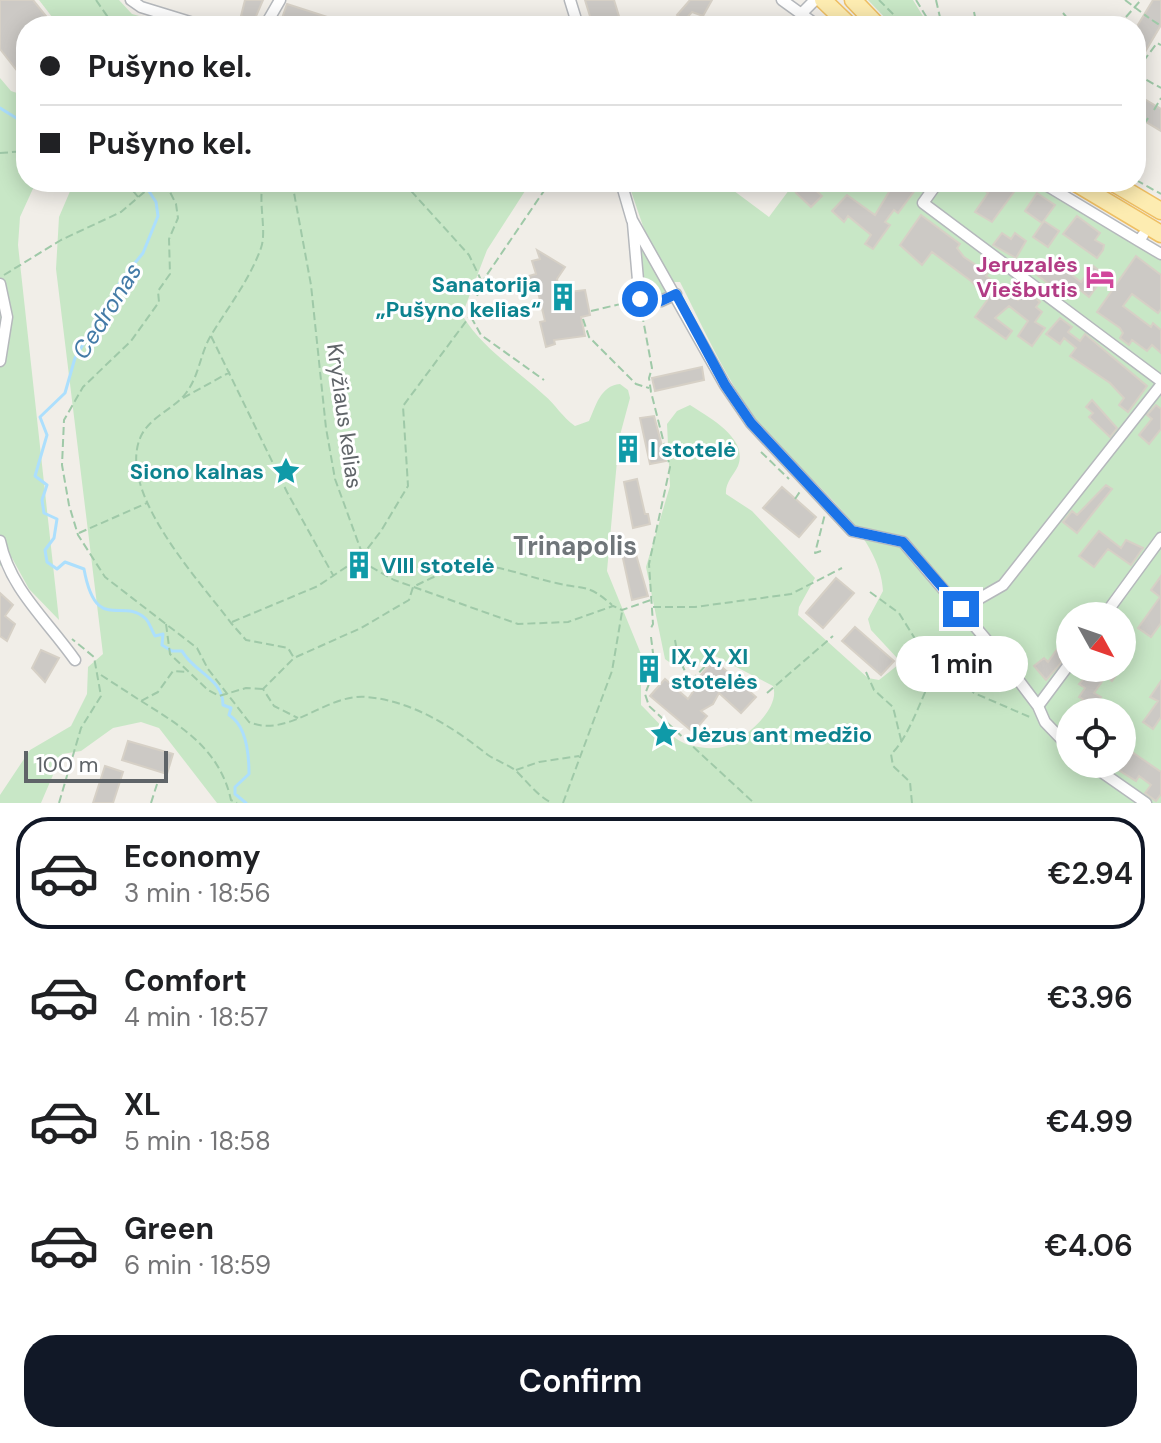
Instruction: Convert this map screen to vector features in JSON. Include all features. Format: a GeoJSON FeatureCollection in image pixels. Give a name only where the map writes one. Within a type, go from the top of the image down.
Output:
{"type":"FeatureCollection","features":[{"type":"Feature","properties":{"kind":"main road"},"geometry":{"type":"LineString","coordinates":[[823,0],[840,16]]}},
{"type":"Feature","properties":{"kind":"main road"},"geometry":{"type":"LineString","coordinates":[[853,0],[868,16]]}},
{"type":"Feature","properties":{"kind":"main road"},"geometry":{"type":"LineString","coordinates":[[1089,192],[1150,234]]}},
{"type":"Feature","properties":{"kind":"main road"},"geometry":{"type":"LineString","coordinates":[[1129,192],[1161,211]]}},
{"type":"Feature","properties":{"kind":"street"},"geometry":{"type":"LineString","coordinates":[[131,0],[141,7],[170,16]]}},
{"type":"Feature","properties":{"kind":"street"},"geometry":{"type":"LineString","coordinates":[[782,0],[807,16]]}},
{"type":"Feature","properties":{"kind":"street"},"geometry":{"type":"LineString","coordinates":[[803,12],[815,0]]}},
{"type":"Feature","properties":{"kind":"street"},"geometry":{"type":"LineString","coordinates":[[624,192],[632,220],[640,301],[661,301],[676,294]]}},
{"type":"Feature","properties":{"kind":"street"},"geometry":{"type":"LineString","coordinates":[[931,192],[923,203],[1159,390],[1003,585],[961,609]]}},
{"type":"Feature","properties":{"kind":"street"},"geometry":{"type":"LineString","coordinates":[[1062,192],[1150,234],[1161,254]]}},
{"type":"Feature","properties":{"kind":"street"},"geometry":{"type":"LineString","coordinates":[[632,220],[725,385],[751,423],[852,531],[903,542],[961,609],[1056,733]]}},
{"type":"Feature","properties":{"kind":"street"},"geometry":{"type":"LineString","coordinates":[[0,284],[7,317],[0,361]]}},
{"type":"Feature","properties":{"kind":"street"},"geometry":{"type":"LineString","coordinates":[[1114,602],[1161,538]]}},
{"type":"Feature","properties":{"kind":"street"},"geometry":{"type":"LineString","coordinates":[[0,541],[6,568],[25,599],[56,633],[75,660]]}},
{"type":"Feature","properties":{"kind":"street"},"geometry":{"type":"LineString","coordinates":[[1038,706],[1056,682]]}},
{"type":"Feature","properties":{"kind":"street"},"geometry":{"type":"LineString","coordinates":[[1110,778],[1146,803]]}},
{"type":"Feature","properties":{"kind":"path"},"geometry":{"type":"LineString","coordinates":[[879,0],[895,16]]}},
{"type":"Feature","properties":{"kind":"path"},"geometry":{"type":"LineString","coordinates":[[1125,0],[1161,26]]}},
{"type":"Feature","properties":{"kind":"path"},"geometry":{"type":"LineString","coordinates":[[1127,16],[1140,0]]}},
{"type":"Feature","properties":{"kind":"path"},"geometry":{"type":"LineString","coordinates":[[974,12],[975,16]]}},
{"type":"Feature","properties":{"kind":"path"},"geometry":{"type":"LineString","coordinates":[[1146,58],[1157,43],[1161,45]]}},
{"type":"Feature","properties":{"kind":"path"},"geometry":{"type":"LineString","coordinates":[[1154,110],[1161,98]]}},
{"type":"Feature","properties":{"kind":"path"},"geometry":{"type":"LineString","coordinates":[[1146,121],[1149,117]]}},
{"type":"Feature","properties":{"kind":"path"},"geometry":{"type":"LineString","coordinates":[[135,192],[139,197]]}},
{"type":"Feature","properties":{"kind":"path"},"geometry":{"type":"LineString","coordinates":[[0,277],[61,240],[104,221],[146,192]]}},
{"type":"Feature","properties":{"kind":"path"},"geometry":{"type":"LineString","coordinates":[[170,192],[178,218],[169,239],[170,274],[158,291],[159,302],[131,341],[83,387],[64,420],[62,465],[78,533],[105,577],[197,648],[224,694],[241,715],[256,725],[299,718],[333,700],[378,699],[447,724],[515,770],[529,787],[552,803]]}},
{"type":"Feature","properties":{"kind":"path"},"geometry":{"type":"LineString","coordinates":[[262,192],[260,217],[263,243],[252,271],[211,336],[195,378],[177,401],[143,431],[137,447],[137,472],[148,503],[174,546],[231,623],[246,640],[288,648],[294,658]]}},
{"type":"Feature","properties":{"kind":"path","name":"Kryžiaus kelias"},"geometry":{"type":"LineString","coordinates":[[296,192],[316,321],[326,428],[341,501],[361,557]]}},
{"type":"Feature","properties":{"kind":"path"},"geometry":{"type":"LineString","coordinates":[[412,192],[469,255],[482,282]]}},
{"type":"Feature","properties":{"kind":"path"},"geometry":{"type":"LineString","coordinates":[[231,623],[318,586],[361,557],[381,531],[408,486],[403,406],[470,316],[482,282],[543,192]]}},
{"type":"Feature","properties":{"kind":"path"},"geometry":{"type":"LineString","coordinates":[[591,311],[640,301],[652,368],[650,388],[670,467],[649,564],[650,630]]}},
{"type":"Feature","properties":{"kind":"path"},"geometry":{"type":"LineString","coordinates":[[470,316],[481,335],[544,380]]}},
{"type":"Feature","properties":{"kind":"path"},"geometry":{"type":"LineString","coordinates":[[583,319],[589,337],[636,384],[650,388]]}},
{"type":"Feature","properties":{"kind":"path"},"geometry":{"type":"LineString","coordinates":[[211,336],[287,492],[333,576]]}},
{"type":"Feature","properties":{"kind":"path"},"geometry":{"type":"LineString","coordinates":[[177,401],[231,372]]}},
{"type":"Feature","properties":{"kind":"path"},"geometry":{"type":"LineString","coordinates":[[761,452],[809,499]]}},
{"type":"Feature","properties":{"kind":"path"},"geometry":{"type":"LineString","coordinates":[[78,533],[148,503]]}},
{"type":"Feature","properties":{"kind":"path"},"geometry":{"type":"LineString","coordinates":[[817,506],[825,514],[815,553],[821,551]]}},
{"type":"Feature","properties":{"kind":"path"},"geometry":{"type":"LineString","coordinates":[[361,557],[374,570],[413,587],[518,624],[568,622],[613,606]]}},
{"type":"Feature","properties":{"kind":"path"},"geometry":{"type":"LineString","coordinates":[[413,587],[465,566],[495,565],[560,584],[593,588],[622,610],[651,600]]}},
{"type":"Feature","properties":{"kind":"path"},"geometry":{"type":"LineString","coordinates":[[652,607],[695,607],[791,594],[842,568]]}},
{"type":"Feature","properties":{"kind":"path"},"geometry":{"type":"LineString","coordinates":[[166,623],[170,654],[208,690],[224,694],[246,688],[263,689],[294,658],[379,618],[409,600],[413,587]]}},
{"type":"Feature","properties":{"kind":"path"},"geometry":{"type":"LineString","coordinates":[[870,592],[899,613],[917,642],[974,693],[1007,710],[1045,722]]}},
{"type":"Feature","properties":{"kind":"path"},"geometry":{"type":"LineString","coordinates":[[563,803],[612,671],[622,610]]}},
{"type":"Feature","properties":{"kind":"path"},"geometry":{"type":"LineString","coordinates":[[56,633],[89,650],[100,675],[99,705],[81,728],[59,803]]}},
{"type":"Feature","properties":{"kind":"path"},"geometry":{"type":"LineString","coordinates":[[767,693],[833,636]]}},
{"type":"Feature","properties":{"kind":"path"},"geometry":{"type":"LineString","coordinates":[[651,637],[655,669],[645,694],[649,706],[754,803]]}},
{"type":"Feature","properties":{"kind":"path"},"geometry":{"type":"LineString","coordinates":[[675,640],[694,689]]}},
{"type":"Feature","properties":{"kind":"path"},"geometry":{"type":"LineString","coordinates":[[690,682],[714,657]]}},
{"type":"Feature","properties":{"kind":"path"},"geometry":{"type":"LineString","coordinates":[[912,803],[910,782],[893,766],[891,754],[902,745],[907,724],[933,674],[949,668]]}},
{"type":"Feature","properties":{"kind":"path"},"geometry":{"type":"LineString","coordinates":[[141,701],[158,692],[173,671],[189,672]]}},
{"type":"Feature","properties":{"kind":"path"},"geometry":{"type":"LineString","coordinates":[[866,672],[874,690],[893,707],[902,745]]}},
{"type":"Feature","properties":{"kind":"path"},"geometry":{"type":"LineString","coordinates":[[100,675],[205,745],[226,777],[231,800],[237,803]]}},
{"type":"Feature","properties":{"kind":"path"},"geometry":{"type":"LineString","coordinates":[[263,689],[274,706],[299,718]]}},
{"type":"Feature","properties":{"kind":"path"},"geometry":{"type":"LineString","coordinates":[[515,770],[572,755],[580,757]]}},
{"type":"Feature","properties":{"kind":"path"},"geometry":{"type":"LineString","coordinates":[[151,803],[158,781]]}},
{"type":"Feature","properties":{"kind":"green space"},"geometry":{"type":"Polygon","coordinates":[[[39,0],[119,0],[132,14],[139,16],[51,16],[39,0]]]}},
{"type":"Feature","properties":{"kind":"green space"},"geometry":{"type":"Polygon","coordinates":[[[868,0],[913,0],[923,16],[883,16],[868,0]]]}},
{"type":"Feature","properties":{"kind":"green space"},"geometry":{"type":"Polygon","coordinates":[[[0,78],[16,93],[16,192],[31,192],[20,217],[18,245],[59,620],[29,589],[12,558],[0,566],[0,78]]]}},
{"type":"Feature","properties":{"kind":"green space"},"geometry":{"type":"Polygon","coordinates":[[[70,192],[524,192],[487,250],[462,315],[490,348],[575,426],[589,421],[608,389],[620,384],[628,390],[630,398],[619,439],[607,571],[641,654],[641,705],[682,742],[713,748],[726,746],[752,729],[767,713],[774,695],[773,686],[715,656],[684,666],[665,659],[646,567],[670,486],[667,424],[677,411],[690,405],[716,422],[738,446],[738,466],[728,483],[726,494],[752,511],[815,578],[799,607],[798,615],[868,678],[879,680],[898,665],[898,659],[871,630],[868,619],[883,591],[878,567],[867,543],[831,498],[770,436],[743,401],[680,282],[672,282],[645,232],[631,192],[735,192],[769,217],[788,192],[1050,192],[1161,260],[1161,803],[217,803],[159,728],[141,722],[113,728],[81,751],[62,754],[41,803],[0,803],[0,795],[30,750],[71,726],[87,694],[88,667],[103,654],[56,269],[59,217],[70,192]]]}},
{"type":"Feature","properties":{"kind":"green space"},"geometry":{"type":"Polygon","coordinates":[[[642,247],[666,290],[661,298],[645,292],[639,253],[642,247]]]}},
{"type":"Feature","properties":{"kind":"building"},"geometry":{"type":"Polygon","coordinates":[[[0,0],[33,0],[46,16],[16,16],[16,69],[0,49],[0,0]]]}},
{"type":"Feature","properties":{"kind":"building"},"geometry":{"type":"Polygon","coordinates":[[[245,0],[263,0],[256,16],[241,16],[245,0]]]}},
{"type":"Feature","properties":{"kind":"building"},"geometry":{"type":"Polygon","coordinates":[[[585,0],[614,0],[619,16],[590,16],[585,0]]]}},
{"type":"Feature","properties":{"kind":"building"},"geometry":{"type":"Polygon","coordinates":[[[690,0],[712,0],[703,16],[692,12],[688,16],[677,15],[690,0]]]}},
{"type":"Feature","properties":{"kind":"building"},"geometry":{"type":"Polygon","coordinates":[[[1153,0],[1161,0],[1161,25],[1146,50],[1146,16],[1143,16],[1153,0]]]}},
{"type":"Feature","properties":{"kind":"building"},"geometry":{"type":"Polygon","coordinates":[[[287,4],[324,16],[283,16],[287,4]]]}},
{"type":"Feature","properties":{"kind":"building"},"geometry":{"type":"Polygon","coordinates":[[[1146,100],[1161,109],[1161,131],[1146,122],[1146,100]]]}},
{"type":"Feature","properties":{"kind":"building"},"geometry":{"type":"Polygon","coordinates":[[[818,192],[822,196],[811,207],[796,193],[818,192]]]}},
{"type":"Feature","properties":{"kind":"building"},"geometry":{"type":"Polygon","coordinates":[[[889,192],[914,192],[898,213],[894,210],[885,222],[890,225],[873,249],[865,244],[871,235],[848,216],[844,222],[832,211],[847,195],[875,215],[889,192]]]}},
{"type":"Feature","properties":{"kind":"building"},"geometry":{"type":"Polygon","coordinates":[[[1014,192],[992,222],[975,212],[988,193],[1014,192]]]}},
{"type":"Feature","properties":{"kind":"building"},"geometry":{"type":"Polygon","coordinates":[[[1037,193],[1055,205],[1042,223],[1025,211],[1037,193]]]}},
{"type":"Feature","properties":{"kind":"building"},"geometry":{"type":"Polygon","coordinates":[[[921,215],[960,244],[957,248],[964,257],[988,273],[986,276],[1000,286],[1002,284],[1018,300],[1026,290],[1040,302],[1036,307],[1042,312],[1035,322],[1045,328],[1032,346],[1018,336],[1028,321],[1009,306],[995,318],[1012,331],[1006,339],[975,317],[988,299],[971,281],[932,252],[922,265],[900,245],[921,215]]]}},
{"type":"Feature","properties":{"kind":"building"},"geometry":{"type":"Polygon","coordinates":[[[1077,216],[1100,233],[1095,240],[1104,245],[1097,258],[1063,234],[1077,216]]]}},
{"type":"Feature","properties":{"kind":"building"},"geometry":{"type":"Polygon","coordinates":[[[1044,221],[1059,231],[1048,247],[1033,237],[1044,221]]]}},
{"type":"Feature","properties":{"kind":"building"},"geometry":{"type":"Polygon","coordinates":[[[1002,233],[1011,239],[1015,233],[1026,241],[1016,258],[993,245],[1002,233]]]}},
{"type":"Feature","properties":{"kind":"building","name":"Sanatorija „Pušyno kelias“"},"geometry":{"type":"Polygon","coordinates":[[[537,250],[565,267],[557,279],[560,293],[585,290],[590,315],[581,317],[585,336],[554,340],[555,344],[546,347],[540,322],[545,321],[538,292],[533,293],[529,276],[536,274],[532,261],[540,259],[537,250]]]}},
{"type":"Feature","properties":{"kind":"building"},"geometry":{"type":"Polygon","coordinates":[[[1136,256],[1161,275],[1161,309],[1158,313],[1132,294],[1123,306],[1151,327],[1153,323],[1161,330],[1161,353],[1152,345],[1147,351],[1132,340],[1129,345],[1120,338],[1123,333],[1120,328],[1097,312],[1136,256]]]}},
{"type":"Feature","properties":{"kind":"building"},"geometry":{"type":"Polygon","coordinates":[[[1050,258],[1081,282],[1093,266],[1105,275],[1089,297],[1074,285],[1065,296],[1037,275],[1050,258]]]}},
{"type":"Feature","properties":{"kind":"building"},"geometry":{"type":"Polygon","coordinates":[[[1060,318],[1072,327],[1068,332],[1080,341],[1085,334],[1147,386],[1128,412],[1119,405],[1124,398],[1110,383],[1070,356],[1076,348],[1064,338],[1060,344],[1046,334],[1060,318]]]}},
{"type":"Feature","properties":{"kind":"building"},"geometry":{"type":"Polygon","coordinates":[[[702,367],[704,380],[655,391],[652,378],[702,367]]]}},
{"type":"Feature","properties":{"kind":"building"},"geometry":{"type":"Polygon","coordinates":[[[1092,400],[1117,428],[1110,437],[1089,417],[1093,413],[1086,407],[1092,400]]]}},
{"type":"Feature","properties":{"kind":"building"},"geometry":{"type":"Polygon","coordinates":[[[1156,405],[1161,409],[1161,429],[1149,444],[1139,435],[1152,419],[1147,415],[1156,405]]]}},
{"type":"Feature","properties":{"kind":"building"},"geometry":{"type":"Polygon","coordinates":[[[654,416],[666,461],[650,464],[640,418],[654,416]]]}},
{"type":"Feature","properties":{"kind":"building"},"geometry":{"type":"Polygon","coordinates":[[[637,479],[650,524],[633,528],[624,482],[637,479]]]}},
{"type":"Feature","properties":{"kind":"building"},"geometry":{"type":"Polygon","coordinates":[[[1106,485],[1112,489],[1077,533],[1063,522],[1072,511],[1077,515],[1106,485]]]}},
{"type":"Feature","properties":{"kind":"building"},"geometry":{"type":"Polygon","coordinates":[[[782,487],[816,517],[799,537],[763,508],[782,487]]]}},
{"type":"Feature","properties":{"kind":"building"},"geometry":{"type":"Polygon","coordinates":[[[1099,531],[1121,548],[1126,540],[1143,548],[1131,565],[1108,549],[1094,567],[1079,556],[1099,531]]]}},
{"type":"Feature","properties":{"kind":"building"},"geometry":{"type":"Polygon","coordinates":[[[635,551],[648,596],[632,600],[622,554],[635,551]]]}},
{"type":"Feature","properties":{"kind":"building"},"geometry":{"type":"Polygon","coordinates":[[[1161,576],[1161,623],[1151,637],[1138,628],[1160,597],[1151,590],[1161,576]]]}},
{"type":"Feature","properties":{"kind":"building"},"geometry":{"type":"Polygon","coordinates":[[[836,578],[854,593],[823,628],[806,613],[836,578]]]}},
{"type":"Feature","properties":{"kind":"building"},"geometry":{"type":"Polygon","coordinates":[[[0,593],[13,605],[5,616],[15,624],[7,641],[0,636],[0,593]]]}},
{"type":"Feature","properties":{"kind":"building"},"geometry":{"type":"Polygon","coordinates":[[[855,627],[894,661],[881,675],[842,641],[855,627]]]}},
{"type":"Feature","properties":{"kind":"building"},"geometry":{"type":"Polygon","coordinates":[[[41,650],[59,658],[45,682],[32,668],[41,650]]]}},
{"type":"Feature","properties":{"kind":"building"},"geometry":{"type":"Polygon","coordinates":[[[1056,651],[1056,669],[1046,680],[1034,666],[1044,658],[1048,662],[1056,651]]]}},
{"type":"Feature","properties":{"kind":"building"},"geometry":{"type":"Polygon","coordinates":[[[714,660],[756,697],[741,713],[719,693],[713,704],[701,711],[707,716],[693,732],[650,696],[665,679],[688,699],[697,686],[707,682],[700,676],[714,660]]]}},
{"type":"Feature","properties":{"kind":"building"},"geometry":{"type":"Polygon","coordinates":[[[1161,681],[1161,717],[1153,729],[1143,722],[1158,701],[1150,697],[1161,681]]]}},
{"type":"Feature","properties":{"kind":"building"},"geometry":{"type":"Polygon","coordinates":[[[1102,682],[1094,693],[1101,697],[1079,697],[1085,688],[1079,684],[1102,682]]]}},
{"type":"Feature","properties":{"kind":"building"},"geometry":{"type":"Polygon","coordinates":[[[128,741],[173,754],[167,774],[122,760],[128,741]]]}},
{"type":"Feature","properties":{"kind":"building"},"geometry":{"type":"Polygon","coordinates":[[[1136,755],[1161,772],[1161,794],[1156,801],[1145,793],[1151,785],[1139,776],[1136,781],[1131,778],[1136,778],[1136,755]]]}},
{"type":"Feature","properties":{"kind":"building"},"geometry":{"type":"Polygon","coordinates":[[[105,766],[123,772],[113,803],[93,803],[105,766]]]}},
{"type":"Feature","properties":{"kind":"waterway","name":"Cedronas"},"geometry":{"type":"LineString","coordinates":[[0,108],[16,118]]}},
{"type":"Feature","properties":{"kind":"waterway","name":"Cedronas"},"geometry":{"type":"LineString","coordinates":[[150,192],[156,202],[158,216],[143,253],[122,279],[75,358],[65,393],[40,417],[47,435],[35,476],[47,485],[42,500],[44,513],[57,519],[54,538],[45,550],[47,562],[57,569],[65,562],[84,569],[95,601],[103,608],[137,613],[146,619],[155,636],[163,634],[162,645],[172,651],[182,651],[218,688],[223,705],[231,708],[229,715],[240,726],[246,742],[249,774],[235,787],[235,794],[246,803]]}},
{"type":"Feature","properties":{"kind":"place","name":"Jeruzalės Viešbutis"},"geometry":{"type":"Point","coordinates":[1100,277]}},
{"type":"Feature","properties":{"kind":"place","name":"Sanatorija „Pušyno kelias“"},"geometry":{"type":"Point","coordinates":[563,297]}},
{"type":"Feature","properties":{"kind":"place","name":"I stotelė"},"geometry":{"type":"Point","coordinates":[628,449]}},
{"type":"Feature","properties":{"kind":"place","name":"Siono kalnas"},"geometry":{"type":"Point","coordinates":[286,471]}},
{"type":"Feature","properties":{"kind":"place","name":"VIII stotelė"},"geometry":{"type":"Point","coordinates":[359,565]}},
{"type":"Feature","properties":{"kind":"place","name":"IX, X, XI stotelės"},"geometry":{"type":"Point","coordinates":[649,669]}},
{"type":"Feature","properties":{"kind":"place","name":"Jėzus ant medžio"},"geometry":{"type":"Point","coordinates":[664,734]}},
{"type":"Feature","properties":{"kind":"district","name":"Trinapolis"},"geometry":{"type":"Point","coordinates":[575,546]}},
{"type":"Feature","properties":{"kind":"route"},"geometry":{"type":"LineString","coordinates":[[640,299],[640,303],[661,301],[676,294],[725,385],[751,423],[845,520],[852,531],[903,542],[961,609]]}}]}
